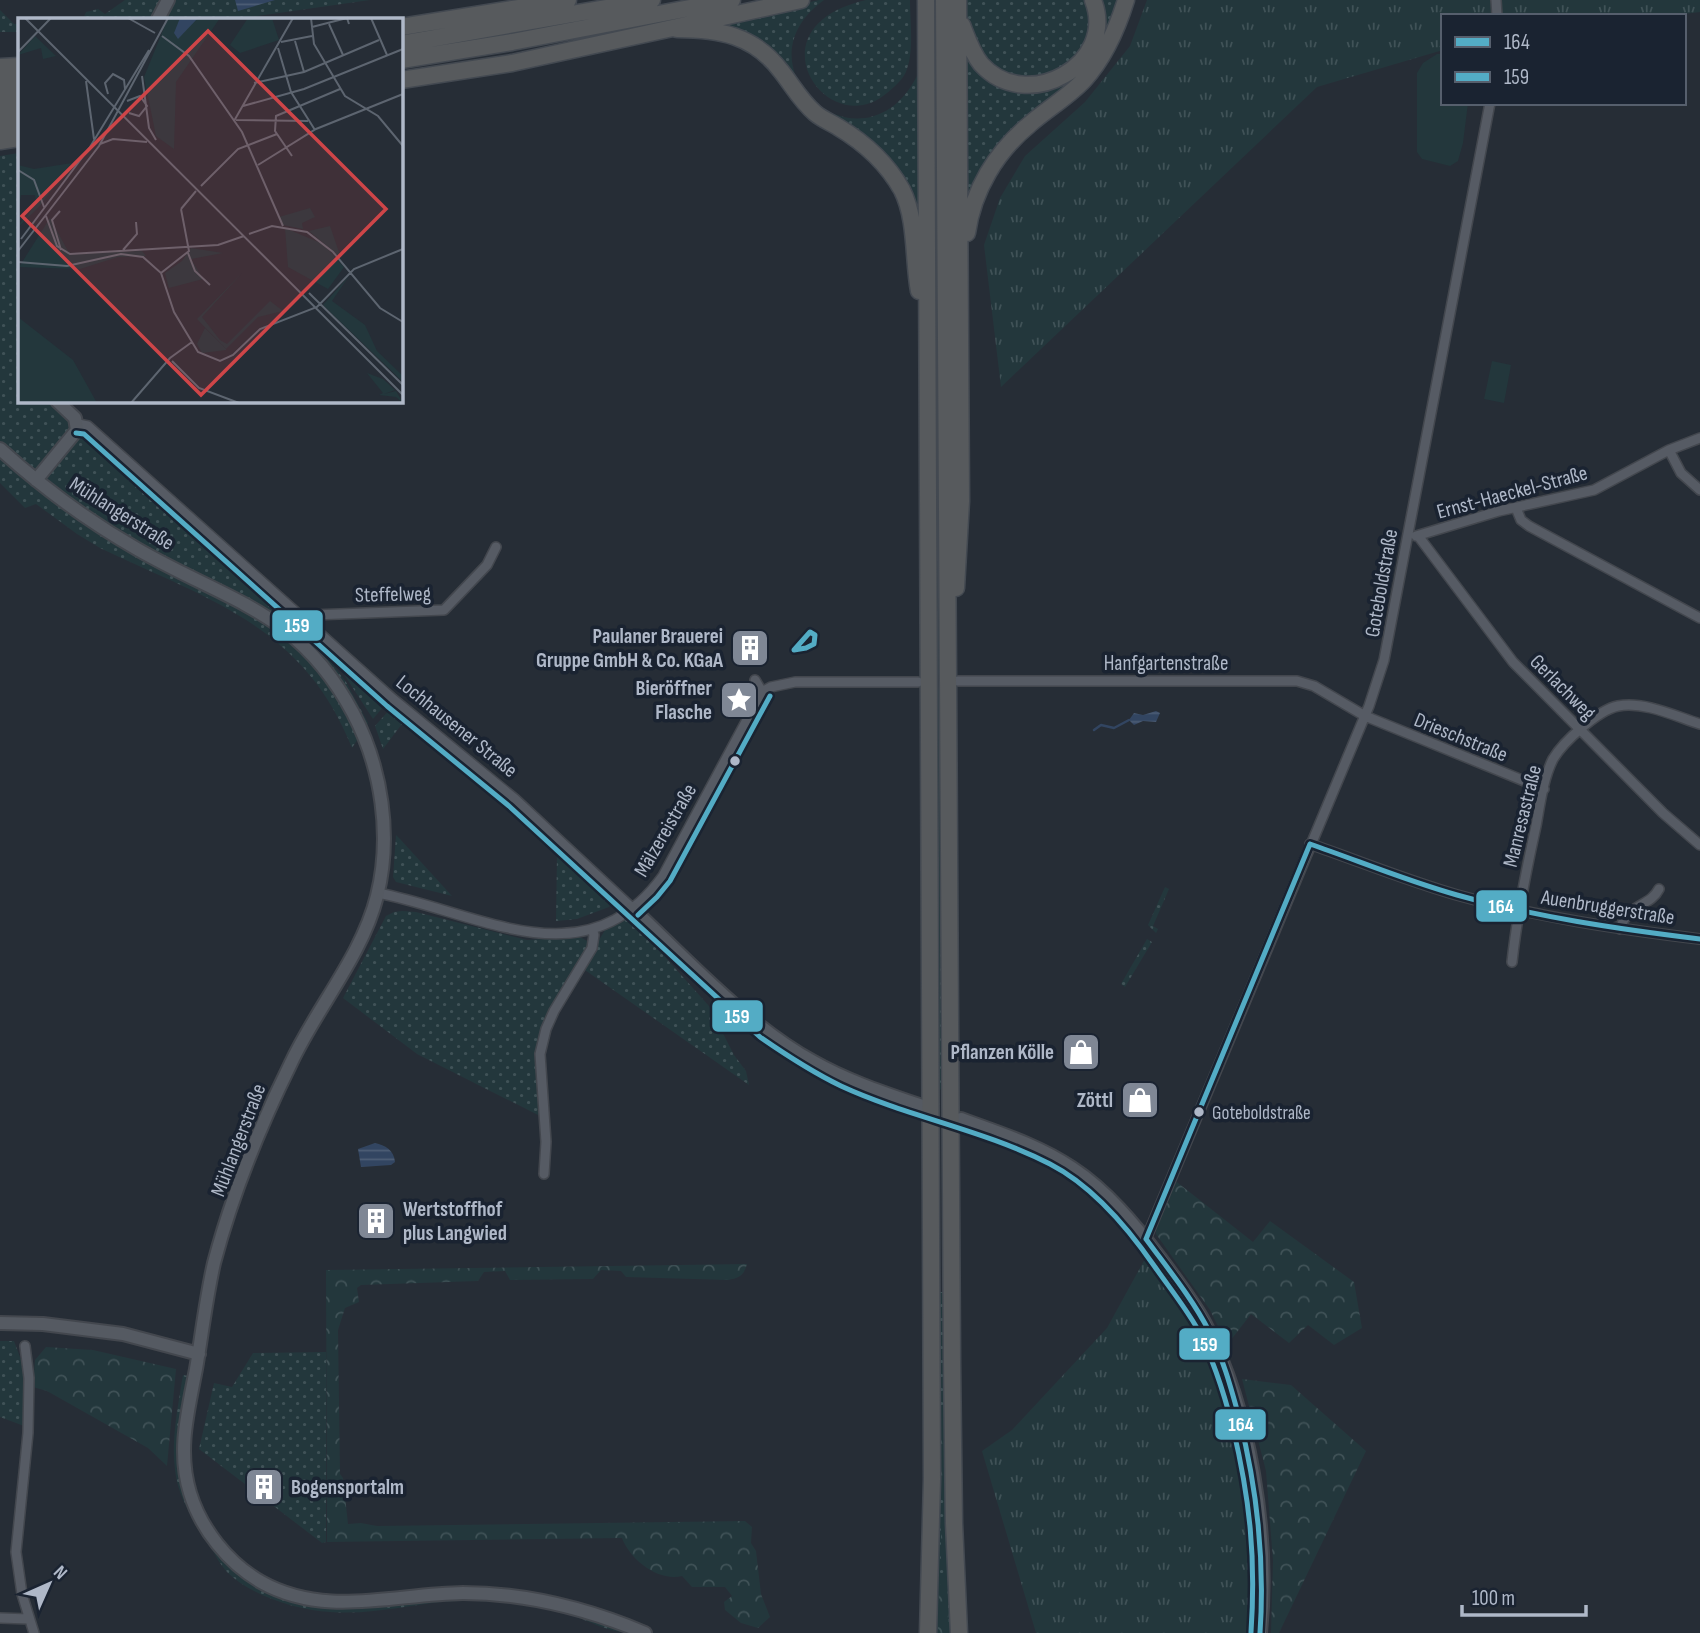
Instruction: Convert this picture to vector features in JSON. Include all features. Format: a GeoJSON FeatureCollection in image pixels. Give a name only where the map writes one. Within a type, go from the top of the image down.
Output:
{"type":"FeatureCollection","features":[{"type":"Feature","properties":{"kind":"highway"},"geometry":{"type":"LineString","coordinates":[[402,27],[568,0]]}},
{"type":"Feature","properties":{"kind":"highway"},"geometry":{"type":"LineString","coordinates":[[402,44],[652,0]]}},
{"type":"Feature","properties":{"kind":"highway"},"geometry":{"type":"LineString","coordinates":[[402,60],[732,0]]}},
{"type":"Feature","properties":{"kind":"highway"},"geometry":{"type":"LineString","coordinates":[[402,80],[512,63],[801,0]]}},
{"type":"Feature","properties":{"kind":"highway"},"geometry":{"type":"LineString","coordinates":[[926,0],[932,1465],[928,1633]]}},
{"type":"Feature","properties":{"kind":"highway"},"geometry":{"type":"LineString","coordinates":[[944,0],[951,1320],[954,1523],[959,1633]]}},
{"type":"Feature","properties":{"kind":"highway"},"geometry":{"type":"LineString","coordinates":[[958,8],[973,51],[981,64],[994,75],[1017,84],[1041,85],[1062,77],[1078,65],[1090,48],[1096,28],[1096,6],[1093,0]]}},
{"type":"Feature","properties":{"kind":"highway"},"geometry":{"type":"LineString","coordinates":[[960,265],[966,256],[972,207],[984,179],[1003,150],[1028,125],[1084,80],[1116,31],[1126,0]]}},
{"type":"Feature","properties":{"kind":"highway"},"geometry":{"type":"LineString","coordinates":[[947,631],[953,617],[961,500],[958,8]]}},
{"type":"Feature","properties":{"kind":"highway"},"geometry":{"type":"LineString","coordinates":[[677,29],[729,33],[753,45],[782,72],[802,102],[818,116],[860,142],[891,172],[904,194],[910,217],[917,279],[928,330]]}},
{"type":"Feature","properties":{"kind":"highway"},"geometry":{"type":"LineString","coordinates":[[0,67],[18,66]]}},
{"type":"Feature","properties":{"kind":"highway"},"geometry":{"type":"LineString","coordinates":[[0,82],[18,79]]}},
{"type":"Feature","properties":{"kind":"highway"},"geometry":{"type":"LineString","coordinates":[[0,93],[18,91]]}},
{"type":"Feature","properties":{"kind":"highway"},"geometry":{"type":"LineString","coordinates":[[0,109],[18,107]]}},
{"type":"Feature","properties":{"kind":"highway"},"geometry":{"type":"LineString","coordinates":[[0,125],[18,123]]}},
{"type":"Feature","properties":{"kind":"highway"},"geometry":{"type":"LineString","coordinates":[[0,141],[18,138]]}},
{"type":"Feature","properties":{"kind":"main road"},"geometry":{"type":"LineString","coordinates":[[159,18],[168,0]]}},
{"type":"Feature","properties":{"kind":"main road"},"geometry":{"type":"LineString","coordinates":[[0,449],[36,481],[75,432],[78,424],[58,402]]}},
{"type":"Feature","properties":{"kind":"main road","name":"Mühlangerstraße"},"geometry":{"type":"LineString","coordinates":[[36,481],[95,524],[141,551],[260,611],[281,625],[320,663],[356,717],[373,764],[383,814],[384,846],[378,893],[360,941],[308,1027],[259,1132],[214,1264],[184,1429],[188,1490],[195,1508],[214,1540],[242,1570],[293,1596],[329,1603],[466,1593],[518,1597],[572,1608],[645,1633]]}},
{"type":"Feature","properties":{"kind":"main road","name":"Lochhausener Straße"},"geometry":{"type":"LineString","coordinates":[[632,908],[783,1044],[847,1079],[922,1106]]}},
{"type":"Feature","properties":{"kind":"main road"},"geometry":{"type":"LineString","coordinates":[[961,1119],[1037,1148],[1073,1168],[1100,1189],[1146,1239],[1204,1323],[1228,1377],[1254,1478],[1263,1585],[1260,1633]]}},
{"type":"Feature","properties":{"kind":"main road"},"geometry":{"type":"LineString","coordinates":[[0,1323],[43,1324],[123,1334],[198,1354]]}},
{"type":"Feature","properties":{"kind":"street","name":"Goteboldstraße"},"geometry":{"type":"LineString","coordinates":[[1146,1239],[1365,716],[1384,660],[1490,105]]}},
{"type":"Feature","properties":{"kind":"street","name":"Lochhausener Straße"},"geometry":{"type":"LineString","coordinates":[[78,424],[88,426],[393,699],[515,799],[632,908]]}},
{"type":"Feature","properties":{"kind":"street","name":"Ernst-Haeckel-Straße"},"geometry":{"type":"LineString","coordinates":[[1407,534],[1419,537],[1516,508],[1594,490],[1669,450],[1700,438]]}},
{"type":"Feature","properties":{"kind":"street"},"geometry":{"type":"LineString","coordinates":[[1669,450],[1681,473],[1700,490]]}},
{"type":"Feature","properties":{"kind":"street"},"geometry":{"type":"LineString","coordinates":[[1516,508],[1521,520],[1529,526],[1700,618]]}},
{"type":"Feature","properties":{"kind":"street","name":"Gerlachweg"},"geometry":{"type":"LineString","coordinates":[[1419,537],[1513,662],[1663,813],[1700,845]]}},
{"type":"Feature","properties":{"kind":"street","name":"Steffelweg"},"geometry":{"type":"LineString","coordinates":[[303,620],[313,615],[444,610],[487,565],[496,547]]}},
{"type":"Feature","properties":{"kind":"street"},"geometry":{"type":"LineString","coordinates":[[755,680],[762,692],[771,687],[795,682],[918,682]]}},
{"type":"Feature","properties":{"kind":"street","name":"Hanfgartenstraße"},"geometry":{"type":"LineString","coordinates":[[958,681],[1297,681],[1314,687],[1365,716]]}},
{"type":"Feature","properties":{"kind":"street","name":"Mälzereistraße"},"geometry":{"type":"LineString","coordinates":[[378,893],[530,932],[560,934],[592,929],[608,923],[632,908],[663,876],[762,692]]}},
{"type":"Feature","properties":{"kind":"street","name":"Manresastraße"},"geometry":{"type":"LineString","coordinates":[[1512,962],[1518,911],[1544,789],[1555,757],[1581,730],[1608,708],[1632,705],[1700,724]]}},
{"type":"Feature","properties":{"kind":"street","name":"Drieschstraße"},"geometry":{"type":"LineString","coordinates":[[1365,716],[1544,789]]}},
{"type":"Feature","properties":{"kind":"street","name":"Auenbruggerstraße"},"geometry":{"type":"LineString","coordinates":[[1310,844],[1455,895],[1518,911],[1620,929],[1700,939]]}},
{"type":"Feature","properties":{"kind":"street"},"geometry":{"type":"LineString","coordinates":[[1620,929],[1630,911],[1657,894],[1659,888]]}},
{"type":"Feature","properties":{"kind":"street"},"geometry":{"type":"LineString","coordinates":[[544,1174],[546,1142],[542,1041],[560,999],[592,948],[592,929]]}},
{"type":"Feature","properties":{"kind":"street"},"geometry":{"type":"LineString","coordinates":[[25,1346],[29,1378],[28,1433],[16,1552],[17,1572],[34,1633]]}},
{"type":"Feature","properties":{"kind":"street"},"geometry":{"type":"LineString","coordinates":[[0,1618],[29,1619]]}},
{"type":"Feature","properties":{"kind":"green space"},"geometry":{"type":"Polygon","coordinates":[[[125,0],[370,0],[243,18],[83,18],[86,12],[98,9],[105,14],[125,0]]]}},
{"type":"Feature","properties":{"kind":"green space"},"geometry":{"type":"Polygon","coordinates":[[[824,0],[799,27],[792,55],[798,82],[816,103],[840,116],[868,118],[895,105],[918,74],[919,244],[908,198],[816,107],[781,65],[707,25],[824,0]]]}},
{"type":"Feature","properties":{"kind":"green space"},"geometry":{"type":"Polygon","coordinates":[[[866,0],[910,0],[909,61],[904,76],[887,93],[864,105],[842,104],[823,93],[810,76],[805,55],[811,33],[830,14],[866,0]]]}},
{"type":"Feature","properties":{"kind":"green space"},"geometry":{"type":"Polygon","coordinates":[[[932,0],[937,0],[941,675],[936,675],[932,0]]]}},
{"type":"Feature","properties":{"kind":"green space"},"geometry":{"type":"Polygon","coordinates":[[[966,0],[1088,0],[1092,24],[1083,51],[1061,73],[1012,79],[983,60],[967,19],[966,0]]]}},
{"type":"Feature","properties":{"kind":"green space"},"geometry":{"type":"Polygon","coordinates":[[[1099,0],[1122,0],[1109,33],[1087,68],[966,203],[966,47],[994,80],[1076,74],[1099,0]]]}},
{"type":"Feature","properties":{"kind":"green space"},"geometry":{"type":"Polygon","coordinates":[[[1147,0],[1700,0],[1700,12],[1684,14],[1441,14],[1441,51],[1317,87],[1001,387],[984,245],[1000,198],[1025,156],[1085,102],[1130,46],[1147,0]]]}},
{"type":"Feature","properties":{"kind":"green space"},"geometry":{"type":"Polygon","coordinates":[[[0,10],[14,24],[18,24],[18,32],[0,32],[0,10]]]}},
{"type":"Feature","properties":{"kind":"green space"},"geometry":{"type":"Polygon","coordinates":[[[1441,54],[1441,105],[1468,105],[1458,161],[1450,166],[1422,159],[1417,152],[1417,73],[1423,63],[1441,54]]]}},
{"type":"Feature","properties":{"kind":"green space"},"geometry":{"type":"Polygon","coordinates":[[[18,153],[18,402],[64,402],[89,433],[302,624],[346,682],[368,723],[352,748],[332,707],[308,673],[280,645],[215,602],[100,548],[36,504],[25,508],[0,483],[0,156],[18,153]]]}},
{"type":"Feature","properties":{"kind":"green space"},"geometry":{"type":"Polygon","coordinates":[[[1492,361],[1511,365],[1504,403],[1484,399],[1492,361]]]}},
{"type":"Feature","properties":{"kind":"green space"},"geometry":{"type":"Polygon","coordinates":[[[336,662],[384,701],[383,707],[373,719],[336,662]]]}},
{"type":"Feature","properties":{"kind":"green space"},"geometry":{"type":"Polygon","coordinates":[[[936,687],[941,688],[943,1090],[938,1089],[936,687]]]}},
{"type":"Feature","properties":{"kind":"green space"},"geometry":{"type":"Polygon","coordinates":[[[391,708],[404,714],[405,720],[383,749],[375,726],[391,708]]]}},
{"type":"Feature","properties":{"kind":"green space"},"geometry":{"type":"Polygon","coordinates":[[[396,835],[452,896],[396,882],[393,877],[396,835]]]}},
{"type":"Feature","properties":{"kind":"green space"},"geometry":{"type":"Polygon","coordinates":[[[560,850],[613,899],[609,907],[577,919],[556,921],[557,854],[560,850]]]}},
{"type":"Feature","properties":{"kind":"green space"},"geometry":{"type":"Polygon","coordinates":[[[1165,887],[1169,889],[1153,926],[1158,929],[1156,933],[1148,925],[1165,887]]]}},
{"type":"Feature","properties":{"kind":"green space"},"geometry":{"type":"Polygon","coordinates":[[[402,911],[416,912],[527,940],[580,937],[589,942],[558,996],[545,1030],[541,1058],[540,1116],[417,1054],[343,998],[386,916],[402,911]]]}},
{"type":"Feature","properties":{"kind":"green space"},"geometry":{"type":"Polygon","coordinates":[[[627,918],[642,923],[639,928],[709,1006],[734,1055],[746,1071],[749,1085],[582,968],[605,930],[627,918]]]}},
{"type":"Feature","properties":{"kind":"green space"},"geometry":{"type":"Polygon","coordinates":[[[1147,939],[1152,942],[1125,987],[1121,984],[1147,939]]]}},
{"type":"Feature","properties":{"kind":"green space"},"geometry":{"type":"Polygon","coordinates":[[[1173,1179],[1253,1242],[1270,1221],[1354,1282],[1362,1328],[1334,1345],[1308,1325],[1289,1343],[1251,1314],[1227,1345],[1210,1310],[1156,1234],[1155,1224],[1173,1179]]]}},
{"type":"Feature","properties":{"kind":"green space"},"geometry":{"type":"Polygon","coordinates":[[[1146,1257],[1172,1285],[1199,1325],[1221,1380],[1238,1439],[1250,1507],[1251,1583],[1248,1633],[1036,1633],[982,1451],[1012,1430],[1107,1328],[1146,1257]]]}},
{"type":"Feature","properties":{"kind":"green space"},"geometry":{"type":"Polygon","coordinates":[[[747,1264],[741,1275],[728,1280],[626,1277],[621,1271],[601,1270],[593,1279],[510,1280],[505,1271],[484,1272],[478,1281],[361,1285],[357,1288],[359,1302],[345,1308],[338,1330],[340,1474],[343,1478],[348,1524],[377,1526],[745,1521],[752,1527],[751,1543],[756,1551],[761,1594],[770,1617],[758,1628],[741,1623],[725,1610],[724,1602],[732,1596],[725,1587],[692,1587],[682,1576],[664,1576],[646,1568],[632,1554],[622,1538],[327,1542],[326,1270],[747,1264]]]}},
{"type":"Feature","properties":{"kind":"green space"},"geometry":{"type":"Polygon","coordinates":[[[937,1292],[947,1292],[953,1633],[934,1633],[937,1292]]]}},
{"type":"Feature","properties":{"kind":"green space"},"geometry":{"type":"Polygon","coordinates":[[[0,1341],[14,1341],[24,1368],[24,1426],[0,1417],[0,1341]]]}},
{"type":"Feature","properties":{"kind":"green space"},"geometry":{"type":"Polygon","coordinates":[[[46,1347],[93,1350],[176,1369],[167,1466],[148,1448],[47,1391],[33,1387],[35,1360],[46,1347]]]}},
{"type":"Feature","properties":{"kind":"green space"},"geometry":{"type":"Polygon","coordinates":[[[326,1352],[326,1542],[322,1543],[199,1449],[214,1383],[232,1387],[253,1353],[326,1352]]]}},
{"type":"Feature","properties":{"kind":"green space"},"geometry":{"type":"Polygon","coordinates":[[[183,1375],[189,1376],[179,1458],[211,1542],[282,1597],[515,1601],[555,1608],[633,1633],[616,1631],[557,1611],[524,1604],[460,1601],[367,1612],[330,1612],[290,1605],[250,1589],[221,1565],[190,1514],[179,1489],[174,1447],[183,1375]]]}},
{"type":"Feature","properties":{"kind":"green space"},"geometry":{"type":"Polygon","coordinates":[[[1242,1379],[1291,1385],[1366,1451],[1279,1633],[1271,1633],[1273,1561],[1266,1471],[1242,1379]]]}},
{"type":"Feature","properties":{"kind":"green space"},"geometry":{"type":"Polygon","coordinates":[[[941,1414],[946,1418],[946,1489],[941,1489],[938,1451],[941,1414]]]}},
{"type":"Feature","properties":{"kind":"green space"},"geometry":{"type":"Polygon","coordinates":[[[947,1524],[947,1563],[941,1563],[941,1525],[947,1524]]]}},
{"type":"Feature","properties":{"kind":"green space"},"geometry":{"type":"Polygon","coordinates":[[[942,1579],[947,1579],[949,1633],[938,1633],[939,1588],[942,1579]]]}},
{"type":"Feature","properties":{"kind":"water"},"geometry":{"type":"Polygon","coordinates":[[[235,0],[275,0],[238,11],[235,0]]]}},
{"type":"Feature","properties":{"kind":"water"},"geometry":{"type":"Polygon","coordinates":[[[1156,711],[1160,713],[1156,722],[1143,721],[1134,725],[1129,720],[1134,713],[1143,715],[1156,711]]]}},
{"type":"Feature","properties":{"kind":"water"},"geometry":{"type":"Polygon","coordinates":[[[375,1143],[388,1149],[395,1162],[391,1165],[361,1167],[358,1149],[375,1143]]]}},
{"type":"Feature","properties":{"kind":"waterway"},"geometry":{"type":"LineString","coordinates":[[1094,730],[1101,725],[1114,728],[1129,720]]}},
{"type":"Feature","properties":{"kind":"transit line","name":"159"},"geometry":{"type":"LineString","coordinates":[[76,433],[84,434],[387,706],[509,806],[760,1037],[841,1086],[999,1142],[1050,1164],[1081,1184],[1108,1209],[1144,1252],[1187,1312],[1203,1340],[1218,1377],[1244,1480],[1252,1554],[1251,1632]]}},
{"type":"Feature","properties":{"kind":"transit line","name":"159"},"geometry":{"type":"LineString","coordinates":[[810,632],[815,635],[814,644],[794,650],[810,632]]}},
{"type":"Feature","properties":{"kind":"transit line","name":"159"},"geometry":{"type":"LineString","coordinates":[[638,915],[670,881],[770,696]]}},
{"type":"Feature","properties":{"kind":"transit line","name":"164"},"geometry":{"type":"LineString","coordinates":[[1310,844],[1420,884],[1487,903],[1577,922],[1700,939]]}},
{"type":"Feature","properties":{"kind":"transit line","name":"164"},"geometry":{"type":"LineString","coordinates":[[1146,1239],[1310,844]]}},
{"type":"Feature","properties":{"kind":"transit line","name":"164"},"geometry":{"type":"LineString","coordinates":[[1146,1239],[1209,1331],[1233,1395],[1251,1470],[1258,1524],[1260,1633]]}},
{"type":"Feature","properties":{"kind":"place","name":"Paulaner Brauerei Gruppe GmbH & Co. KGaA"},"geometry":{"type":"Point","coordinates":[750,648]}},
{"type":"Feature","properties":{"kind":"place","name":"Bieröffner Flasche"},"geometry":{"type":"Point","coordinates":[739,700]}},
{"type":"Feature","properties":{"kind":"place","name":"Pflanzen Kölle"},"geometry":{"type":"Point","coordinates":[1081,1052]}},
{"type":"Feature","properties":{"kind":"place","name":"Zöttl"},"geometry":{"type":"Point","coordinates":[1140,1100]}},
{"type":"Feature","properties":{"kind":"place","name":"Goteboldstraße"},"geometry":{"type":"Point","coordinates":[1199,1112]}},
{"type":"Feature","properties":{"kind":"place","name":"Wertstoffhof plus Langwied"},"geometry":{"type":"Point","coordinates":[376,1221]}},
{"type":"Feature","properties":{"kind":"place","name":"Bogensportalm"},"geometry":{"type":"Point","coordinates":[264,1487]}}]}
